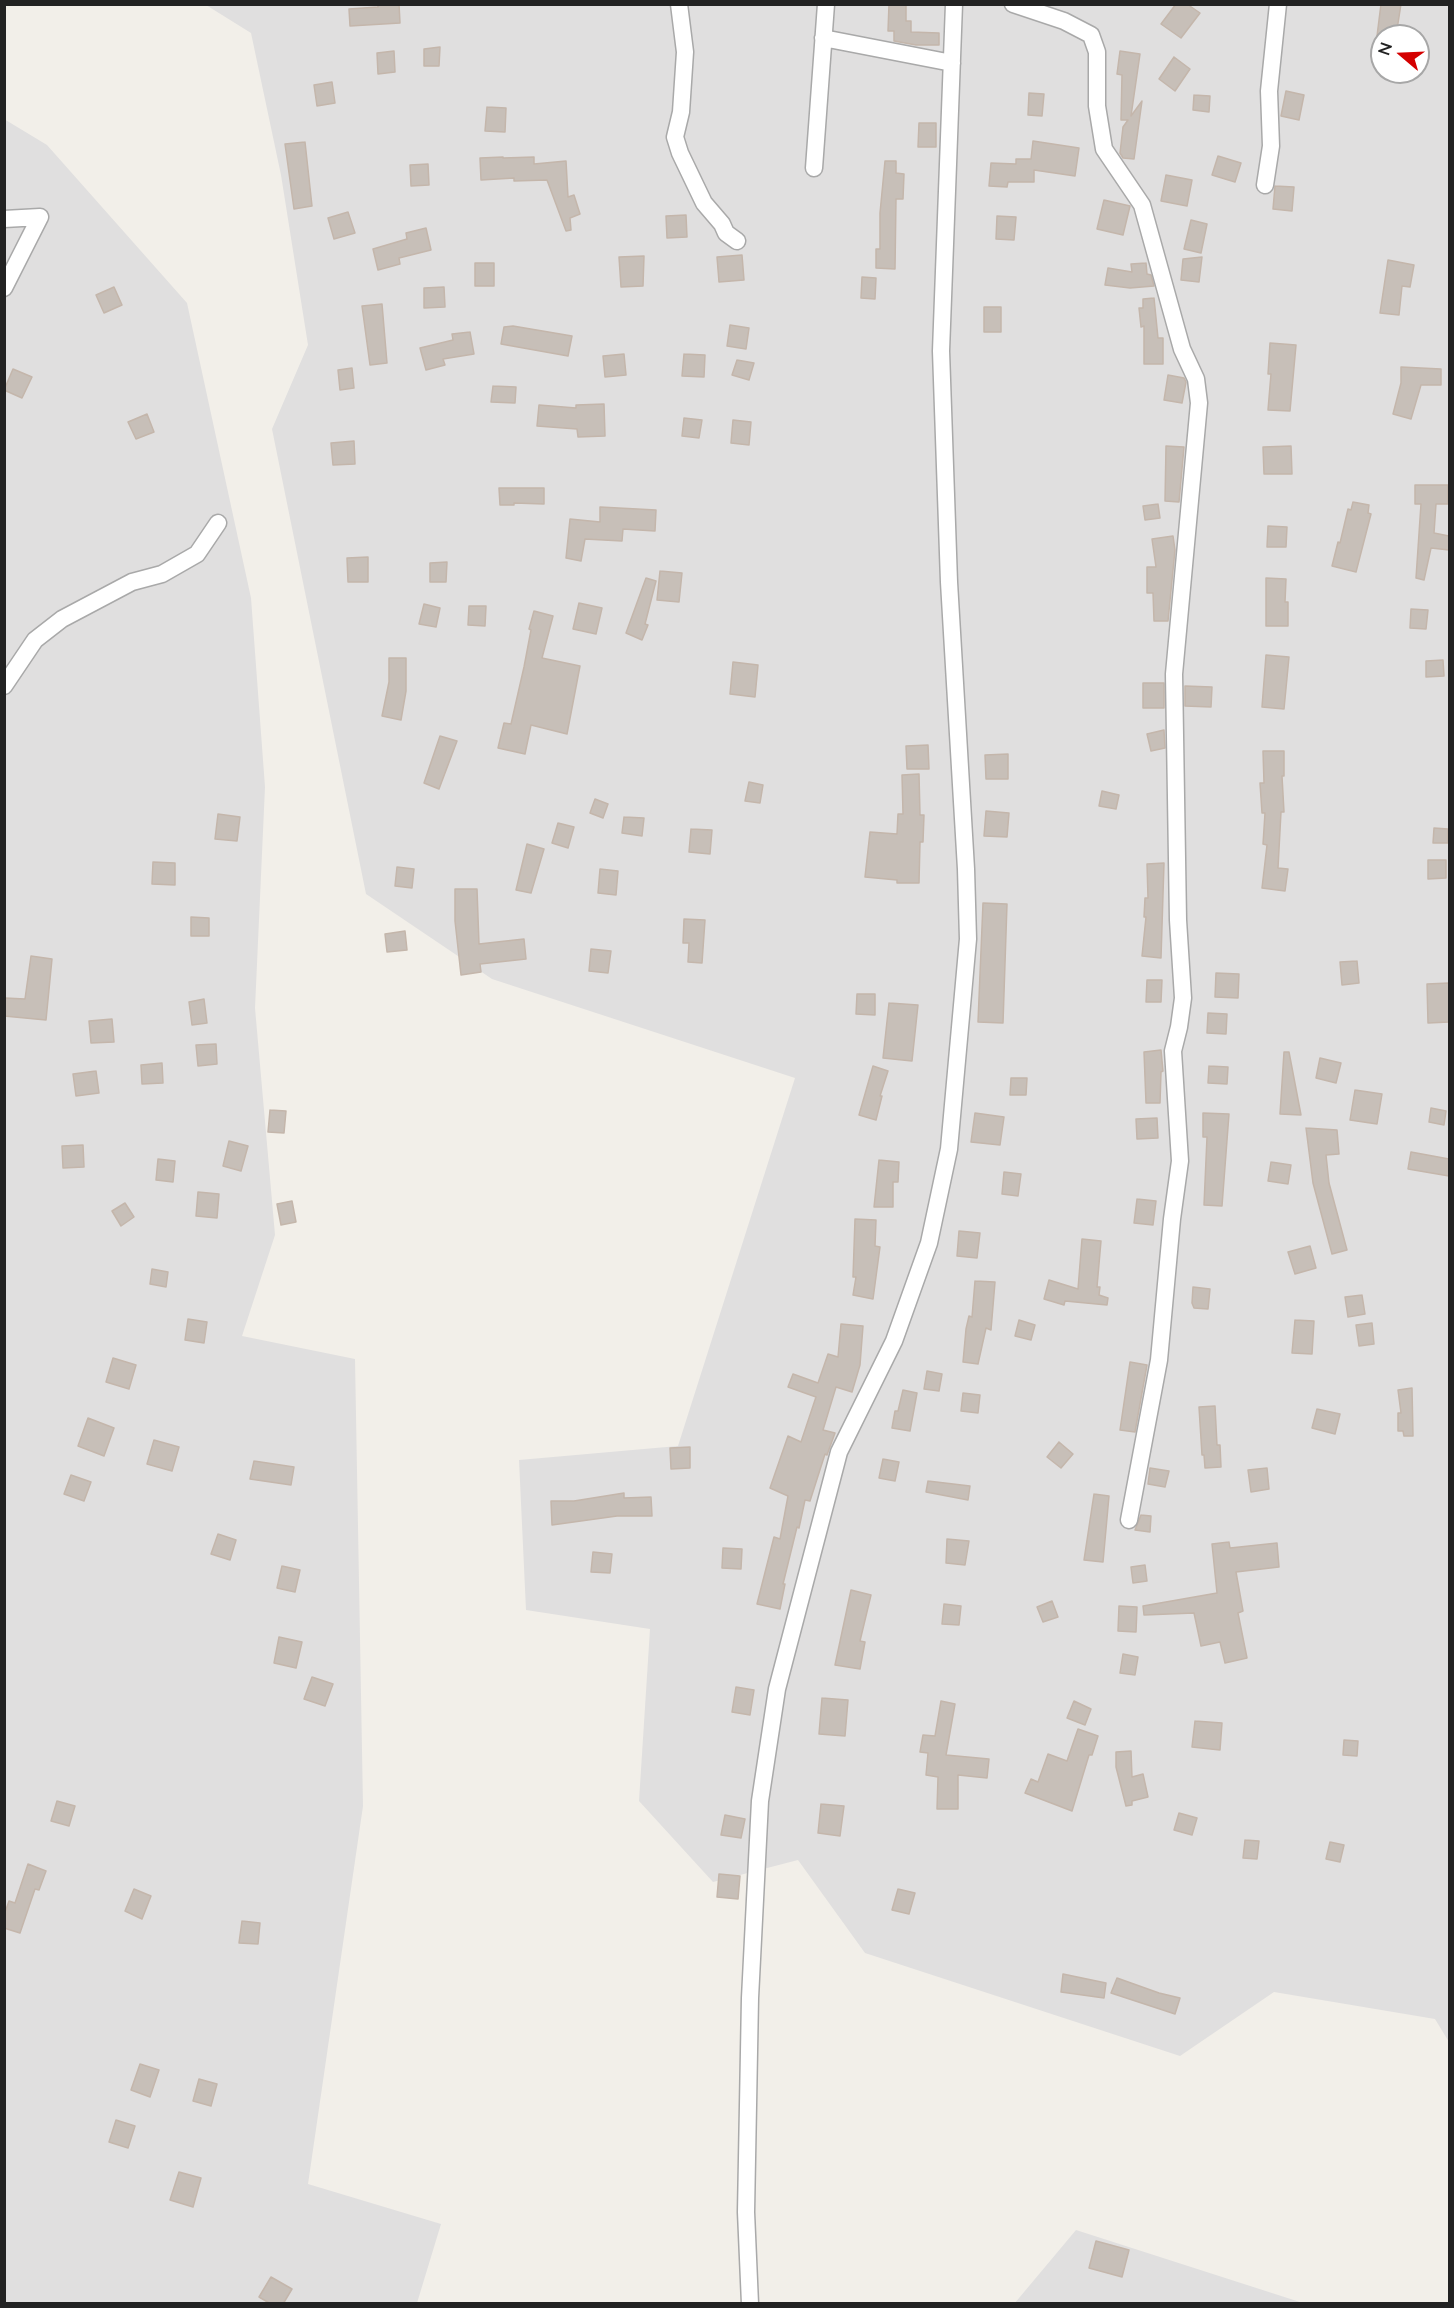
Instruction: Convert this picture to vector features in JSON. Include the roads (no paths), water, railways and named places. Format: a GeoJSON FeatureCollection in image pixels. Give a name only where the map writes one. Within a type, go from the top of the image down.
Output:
{"type":"FeatureCollection","features":[{"type":"Feature","properties":{"kind":"street"},"geometry":{"type":"LineString","coordinates":[[679,4],[686,52],[682,101],[675,137],[680,153],[704,203],[722,224],[726,233],[737,241]]}},
{"type":"Feature","properties":{"kind":"street"},"geometry":{"type":"LineString","coordinates":[[814,168],[826,4]]}},
{"type":"Feature","properties":{"kind":"street"},"geometry":{"type":"LineString","coordinates":[[750,2304],[746,2212],[750,1998],[760,1802],[777,1689],[839,1452],[894,1341],[929,1243],[949,1149],[967,951],[966,869],[949,582],[941,351],[954,4]]}},
{"type":"Feature","properties":{"kind":"street"},"geometry":{"type":"LineString","coordinates":[[1013,4],[1064,21],[1091,35],[1097,52],[1097,106],[1104,149],[1142,205],[1182,349],[1196,379],[1199,403],[1174,674],[1178,920],[1183,998],[1173,1051],[1180,1161],[1172,1219],[1159,1360],[1130,1520]]}},
{"type":"Feature","properties":{"kind":"street"},"geometry":{"type":"LineString","coordinates":[[1265,185],[1271,146],[1269,91],[1278,4]]}},
{"type":"Feature","properties":{"kind":"street"},"geometry":{"type":"LineString","coordinates":[[823,38],[951,63]]}},
{"type":"Feature","properties":{"kind":"street"},"geometry":{"type":"LineString","coordinates":[[4,219],[40,217],[4,288]]}},
{"type":"Feature","properties":{"kind":"street"},"geometry":{"type":"LineString","coordinates":[[4,686],[34,640],[62,619],[132,582],[162,574],[197,554],[218,523]]}}]}
